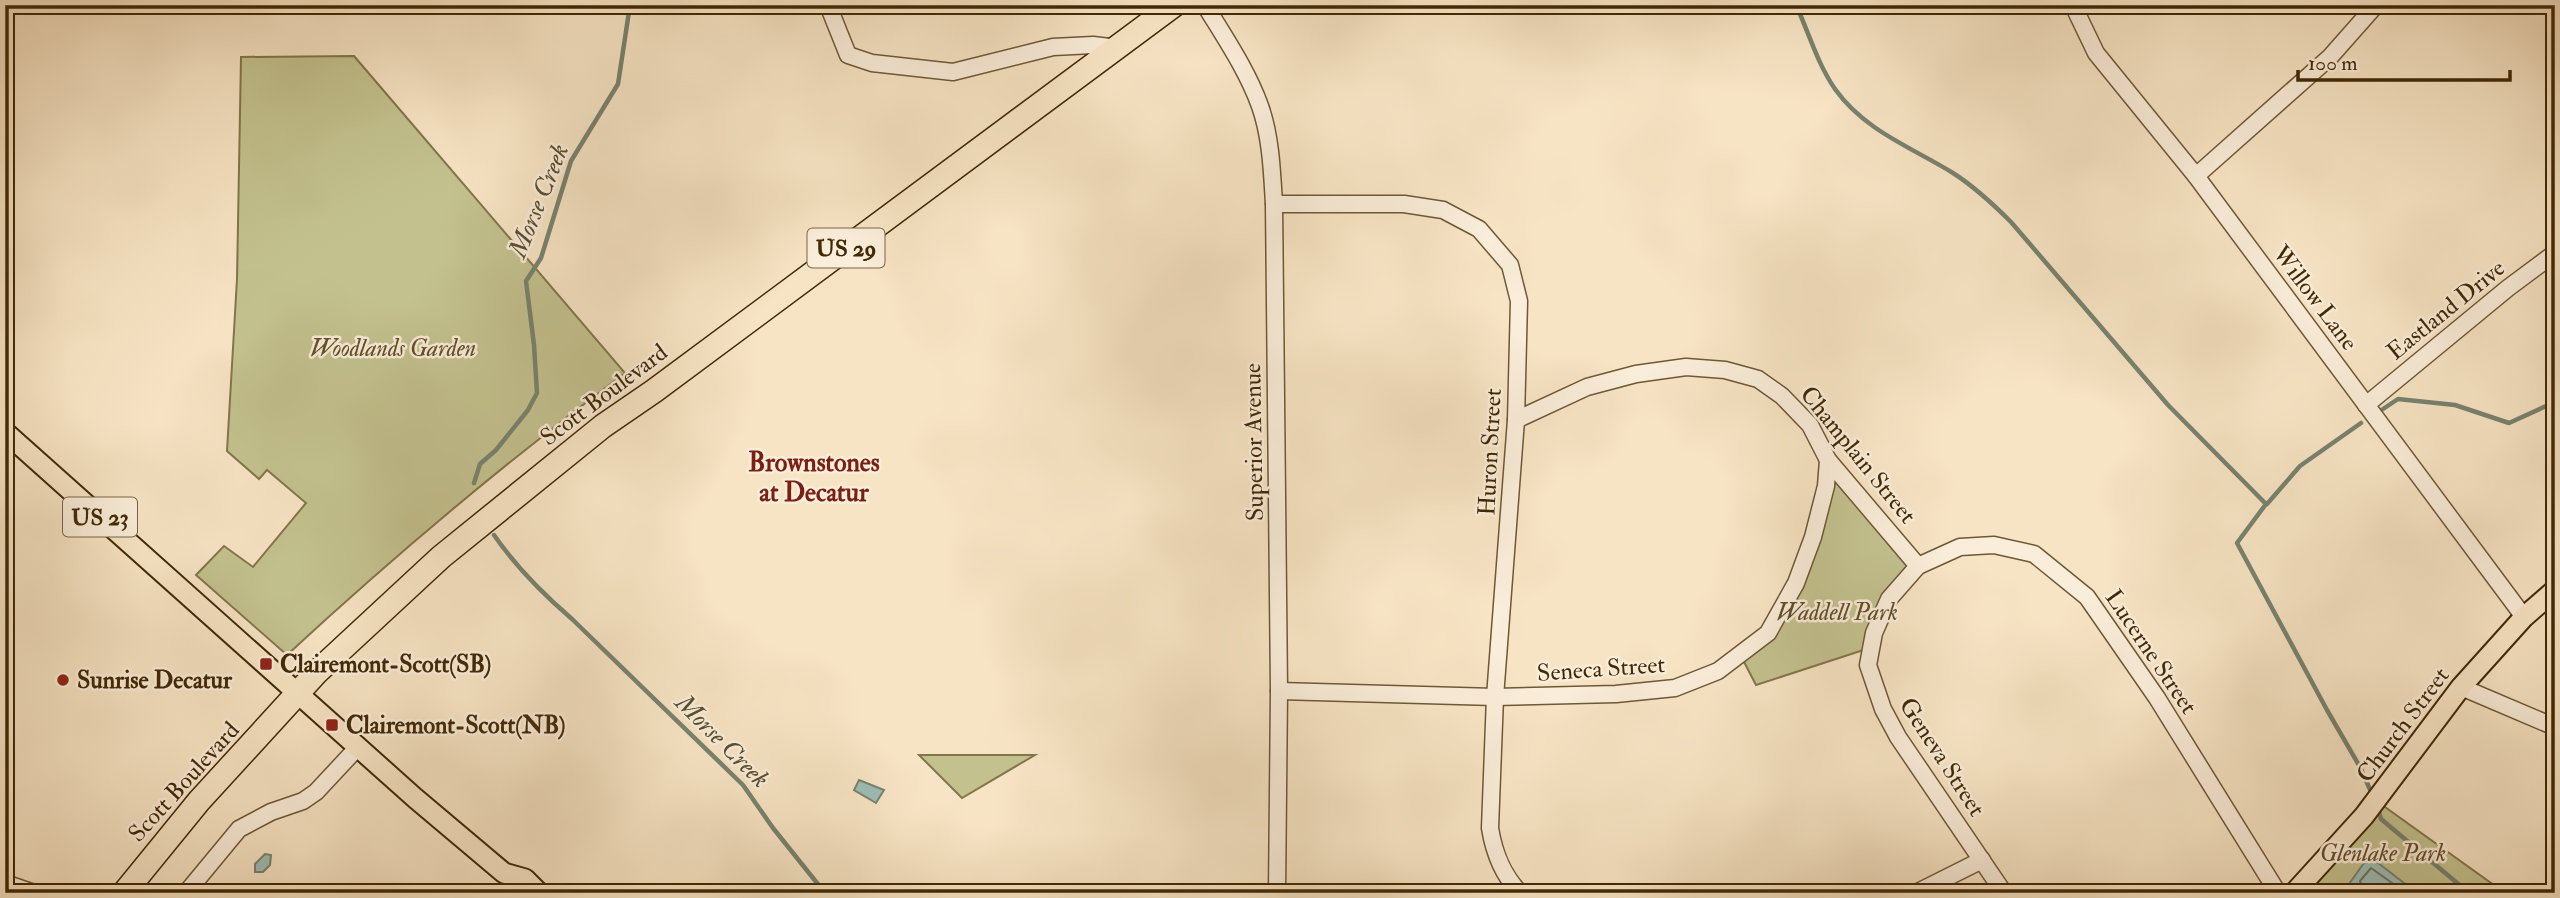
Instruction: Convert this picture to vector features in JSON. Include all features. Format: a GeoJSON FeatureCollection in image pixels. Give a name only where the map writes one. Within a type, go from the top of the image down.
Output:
{"type":"FeatureCollection","features":[{"type":"Feature","properties":{"kind":"highway","name":"Scott Boulevard"},"geometry":{"type":"LineString","coordinates":[[124,893],[199,801],[317,672],[441,557],[603,426],[1174,5]]}},
{"type":"Feature","properties":{"kind":"main road","name":"US 23"},"geometry":{"type":"LineString","coordinates":[[5,432],[298,694]]}},
{"type":"Feature","properties":{"kind":"main road","name":"Church Street"},"geometry":{"type":"LineString","coordinates":[[2294,893],[2364,816],[2461,687],[2524,617],[2555,590]]}},
{"type":"Feature","properties":{"kind":"main road"},"geometry":{"type":"LineString","coordinates":[[298,694],[504,873],[525,879],[539,893]]}},
{"type":"Feature","properties":{"kind":"street"},"geometry":{"type":"LineString","coordinates":[[828,5],[848,55],[872,63],[953,72],[1053,47],[1093,45],[1118,48]]}},
{"type":"Feature","properties":{"kind":"street","name":"Superior Avenue"},"geometry":{"type":"LineString","coordinates":[[1205,5],[1241,62],[1261,108],[1271,164],[1274,204],[1279,691],[1277,893]]}},
{"type":"Feature","properties":{"kind":"street","name":"Willow Lane"},"geometry":{"type":"LineString","coordinates":[[2073,5],[2096,53],[2196,176],[2524,617]]}},
{"type":"Feature","properties":{"kind":"street"},"geometry":{"type":"LineString","coordinates":[[2196,176],[2330,57],[2376,5]]}},
{"type":"Feature","properties":{"kind":"street","name":"Huron Street"},"geometry":{"type":"LineString","coordinates":[[1274,204],[1404,204],[1443,211],[1479,229],[1510,265],[1519,301],[1516,421],[1495,697],[1490,828],[1501,866],[1520,893]]}},
{"type":"Feature","properties":{"kind":"street","name":"Eastland Drive"},"geometry":{"type":"LineString","coordinates":[[2366,404],[2555,253]]}},
{"type":"Feature","properties":{"kind":"street","name":"Champlain Street"},"geometry":{"type":"LineString","coordinates":[[1516,421],[1587,387],[1636,374],[1686,367],[1725,370],[1758,379],[1782,396],[1810,425],[1828,460],[1918,566]]}},
{"type":"Feature","properties":{"kind":"street","name":"Seneca Street"},"geometry":{"type":"LineString","coordinates":[[1279,691],[1495,697],[1616,694],[1675,688],[1718,670],[1768,633],[1796,583],[1826,486],[1828,460]]}},
{"type":"Feature","properties":{"kind":"street","name":"Lucerne Street"},"geometry":{"type":"LineString","coordinates":[[1918,566],[1960,547],[1994,545],[2034,554],[2087,597],[2157,698],[2278,893]]}},
{"type":"Feature","properties":{"kind":"street","name":"Geneva Street"},"geometry":{"type":"LineString","coordinates":[[1918,566],[1889,599],[1874,633],[1868,665],[1882,709],[1898,737],[2004,893]]}},
{"type":"Feature","properties":{"kind":"street"},"geometry":{"type":"LineString","coordinates":[[2461,687],[2555,727]]}},
{"type":"Feature","properties":{"kind":"street"},"geometry":{"type":"LineString","coordinates":[[186,893],[239,829],[271,812],[303,801],[316,792],[358,747]]}},
{"type":"Feature","properties":{"kind":"street"},"geometry":{"type":"LineString","coordinates":[[1916,893],[1982,860]]}},
{"type":"Feature","properties":{"kind":"street"},"geometry":{"type":"LineString","coordinates":[[5,883],[34,893]]}},
{"type":"Feature","properties":{"kind":"green space","name":"Woodlands Garden"},"geometry":{"type":"Polygon","coordinates":[[[354,56],[625,373],[452,510],[287,655],[196,575],[224,546],[253,567],[306,503],[267,470],[259,479],[227,451],[237,279],[241,57],[354,56]]]}},
{"type":"Feature","properties":{"kind":"green space","name":"Waddell Park"},"geometry":{"type":"Polygon","coordinates":[[[1833,475],[1912,565],[1891,592],[1879,645],[1756,685],[1741,656],[1770,637],[1833,475]]]}},
{"type":"Feature","properties":{"kind":"green space"},"geometry":{"type":"Polygon","coordinates":[[[919,755],[1035,755],[962,798],[919,755]]]}},
{"type":"Feature","properties":{"kind":"green space","name":"Glenlake Park"},"geometry":{"type":"Polygon","coordinates":[[[2378,802],[2505,893],[2293,893],[2378,802]]]}},
{"type":"Feature","properties":{"kind":"water"},"geometry":{"type":"Polygon","coordinates":[[[859,780],[884,790],[876,803],[854,790],[859,780]]]}},
{"type":"Feature","properties":{"kind":"water"},"geometry":{"type":"Polygon","coordinates":[[[265,854],[271,855],[270,865],[263,872],[255,872],[255,864],[265,854]]]}},
{"type":"Feature","properties":{"kind":"water"},"geometry":{"type":"Polygon","coordinates":[[[2369,856],[2417,893],[2360,893],[2349,884],[2369,856]]]}},
{"type":"Feature","properties":{"kind":"waterway","name":"Morse Creek"},"geometry":{"type":"LineString","coordinates":[[474,483],[480,464],[496,450],[528,410],[537,393],[526,281],[541,258],[571,161],[618,84],[630,5]]}},
{"type":"Feature","properties":{"kind":"waterway"},"geometry":{"type":"LineString","coordinates":[[1796,5],[1823,69],[1847,104],[1874,127],[1961,178],[2011,222],[2168,405],[2266,504],[2237,543],[2360,767],[2372,794]]}},
{"type":"Feature","properties":{"kind":"waterway"},"geometry":{"type":"LineString","coordinates":[[2380,411],[2398,399],[2455,405],[2509,423],[2555,402]]}},
{"type":"Feature","properties":{"kind":"waterway"},"geometry":{"type":"LineString","coordinates":[[2267,504],[2300,466],[2361,423]]}},
{"type":"Feature","properties":{"kind":"waterway","name":"Morse Creek"},"geometry":{"type":"LineString","coordinates":[[494,535],[540,589],[743,785],[773,828],[825,893]]}},
{"type":"Feature","properties":{"kind":"waterway"},"geometry":{"type":"LineString","coordinates":[[2378,809],[2381,819],[2469,893]]}},
{"type":"Feature","properties":{"kind":"place","name":"Clairemont-Scott(SB)"},"geometry":{"type":"Point","coordinates":[266,664]}},
{"type":"Feature","properties":{"kind":"place","name":"Sunrise Decatur"},"geometry":{"type":"Point","coordinates":[63,680]}},
{"type":"Feature","properties":{"kind":"place","name":"Clairemont-Scott(NB)"},"geometry":{"type":"Point","coordinates":[332,725]}},
{"type":"Feature","properties":{"kind":"district","name":"Brownstones at Decatur"},"geometry":{"type":"Point","coordinates":[814,478]}}]}
